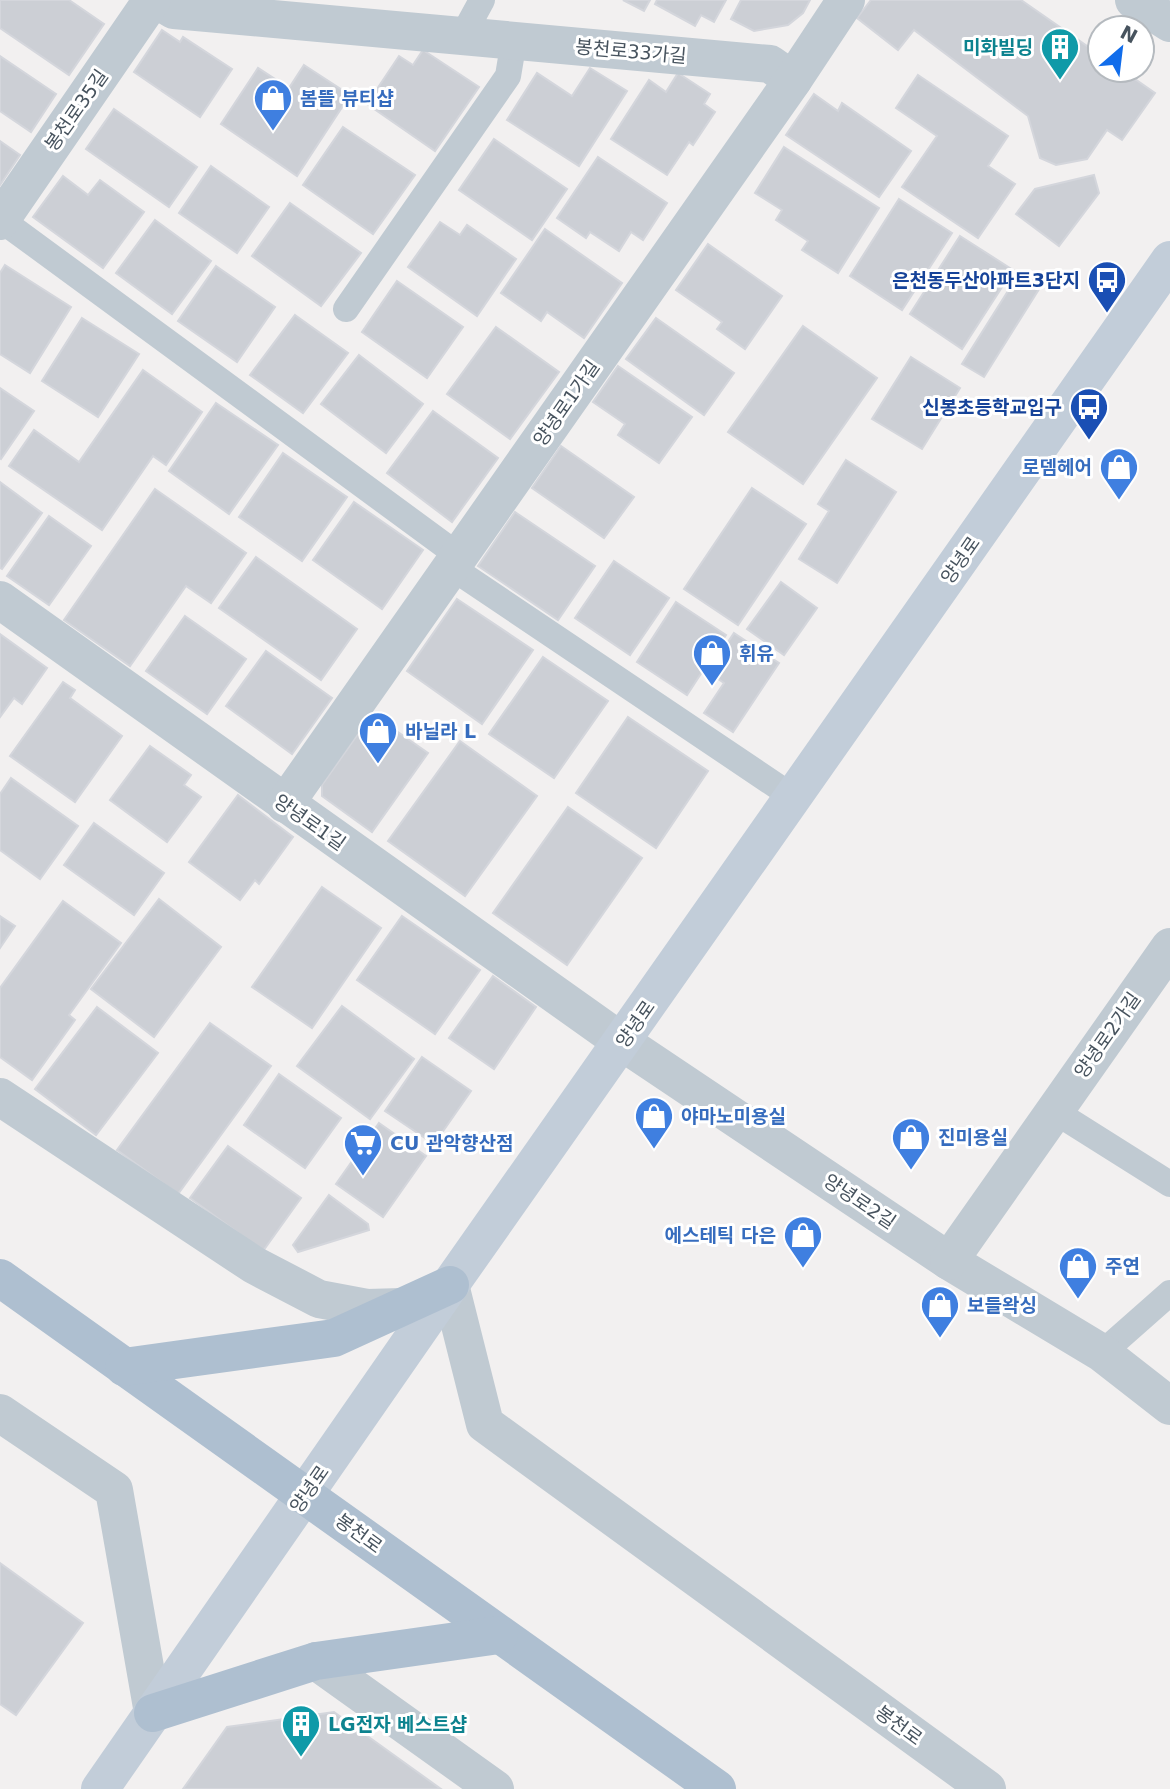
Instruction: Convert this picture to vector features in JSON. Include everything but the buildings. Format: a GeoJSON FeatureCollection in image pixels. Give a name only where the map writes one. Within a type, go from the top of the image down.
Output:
{"type":"FeatureCollection","features":[{"type":"Feature","properties":{"kind":"main road","name":"양녕로"},"geometry":{"type":"LineString","coordinates":[[100,1789],[450,1285],[1170,260]]}},
{"type":"Feature","properties":{"kind":"main road","name":"봉천로"},"geometry":{"type":"LineString","coordinates":[[0,1278],[718,1789]]}},
{"type":"Feature","properties":{"kind":"main road"},"geometry":{"type":"LineString","coordinates":[[124,1367],[334,1338],[450,1285]]}},
{"type":"Feature","properties":{"kind":"main road"},"geometry":{"type":"LineString","coordinates":[[153,1713],[316,1661],[499,1635]]}},
{"type":"Feature","properties":{"kind":"street","name":"양녕로1가길"},"geometry":{"type":"LineString","coordinates":[[285,804],[793,80],[846,0]]}},
{"type":"Feature","properties":{"kind":"street"},"geometry":{"type":"LineString","coordinates":[[1134,0],[1170,23]]}},
{"type":"Feature","properties":{"kind":"street","name":"봉천로33가길"},"geometry":{"type":"LineString","coordinates":[[166,2],[463,35],[769,64],[793,80]]}},
{"type":"Feature","properties":{"kind":"street","name":"봉천로35길"},"geometry":{"type":"LineString","coordinates":[[0,220],[166,2]]}},
{"type":"Feature","properties":{"kind":"street","name":"양녕로1길"},"geometry":{"type":"LineString","coordinates":[[0,600],[622,1042]]}},
{"type":"Feature","properties":{"kind":"street","name":"양녕로2가길"},"geometry":{"type":"LineString","coordinates":[[949,1261],[1054,1111],[1167,958]]}},
{"type":"Feature","properties":{"kind":"street","name":"양녕로2길"},"geometry":{"type":"LineString","coordinates":[[622,1042],[949,1261],[1102,1353],[1170,1406]]}},
{"type":"Feature","properties":{"kind":"street"},"geometry":{"type":"LineString","coordinates":[[0,1097],[254,1265],[319,1299],[367,1308],[402,1307]]}},
{"type":"Feature","properties":{"kind":"street","name":"봉천로"},"geometry":{"type":"LineString","coordinates":[[450,1285],[485,1424],[987,1789]]}},
{"type":"Feature","properties":{"kind":"street"},"geometry":{"type":"LineString","coordinates":[[0,1413],[114,1490],[153,1713]]}},
{"type":"Feature","properties":{"kind":"street"},"geometry":{"type":"LineString","coordinates":[[316,1661],[495,1789]]}},
{"type":"Feature","properties":{"kind":"lane"},"geometry":{"type":"LineString","coordinates":[[463,35],[482,0]]}},
{"type":"Feature","properties":{"kind":"lane"},"geometry":{"type":"LineString","coordinates":[[346,309],[508,76],[514,40]]}},
{"type":"Feature","properties":{"kind":"lane"},"geometry":{"type":"LineString","coordinates":[[0,220],[455,561],[793,797]]}},
{"type":"Feature","properties":{"kind":"lane"},"geometry":{"type":"LineString","coordinates":[[1054,1111],[1170,1184]]}},
{"type":"Feature","properties":{"kind":"lane"},"geometry":{"type":"LineString","coordinates":[[1102,1353],[1170,1293]]}},
{"type":"Feature","properties":{"kind":"place","name":"미화빌딩"},"geometry":{"type":"Point","coordinates":[1060,81]}},
{"type":"Feature","properties":{"kind":"place","name":"봄뜰 뷰티샵"},"geometry":{"type":"Point","coordinates":[273,132]}},
{"type":"Feature","properties":{"kind":"place","name":"은천동두산아파트3단지"},"geometry":{"type":"Point","coordinates":[1107,314]}},
{"type":"Feature","properties":{"kind":"place","name":"신봉초등학교입구"},"geometry":{"type":"Point","coordinates":[1089,441]}},
{"type":"Feature","properties":{"kind":"place","name":"로뎀헤어"},"geometry":{"type":"Point","coordinates":[1119,501]}},
{"type":"Feature","properties":{"kind":"place","name":"휘유"},"geometry":{"type":"Point","coordinates":[712,687]}},
{"type":"Feature","properties":{"kind":"place","name":"바닐라 L"},"geometry":{"type":"Point","coordinates":[378,765]}},
{"type":"Feature","properties":{"kind":"place","name":"야마노미용실"},"geometry":{"type":"Point","coordinates":[654,1150]}},
{"type":"Feature","properties":{"kind":"place","name":"진미용실"},"geometry":{"type":"Point","coordinates":[911,1171]}},
{"type":"Feature","properties":{"kind":"place","name":"CU 관악향산점"},"geometry":{"type":"Point","coordinates":[363,1177]}},
{"type":"Feature","properties":{"kind":"place","name":"에스테틱 다은"},"geometry":{"type":"Point","coordinates":[803,1269]}},
{"type":"Feature","properties":{"kind":"place","name":"주연"},"geometry":{"type":"Point","coordinates":[1078,1300]}},
{"type":"Feature","properties":{"kind":"place","name":"보들왁싱"},"geometry":{"type":"Point","coordinates":[940,1339]}},
{"type":"Feature","properties":{"kind":"place","name":"LG전자 베스트샵"},"geometry":{"type":"Point","coordinates":[301,1758]}}]}
